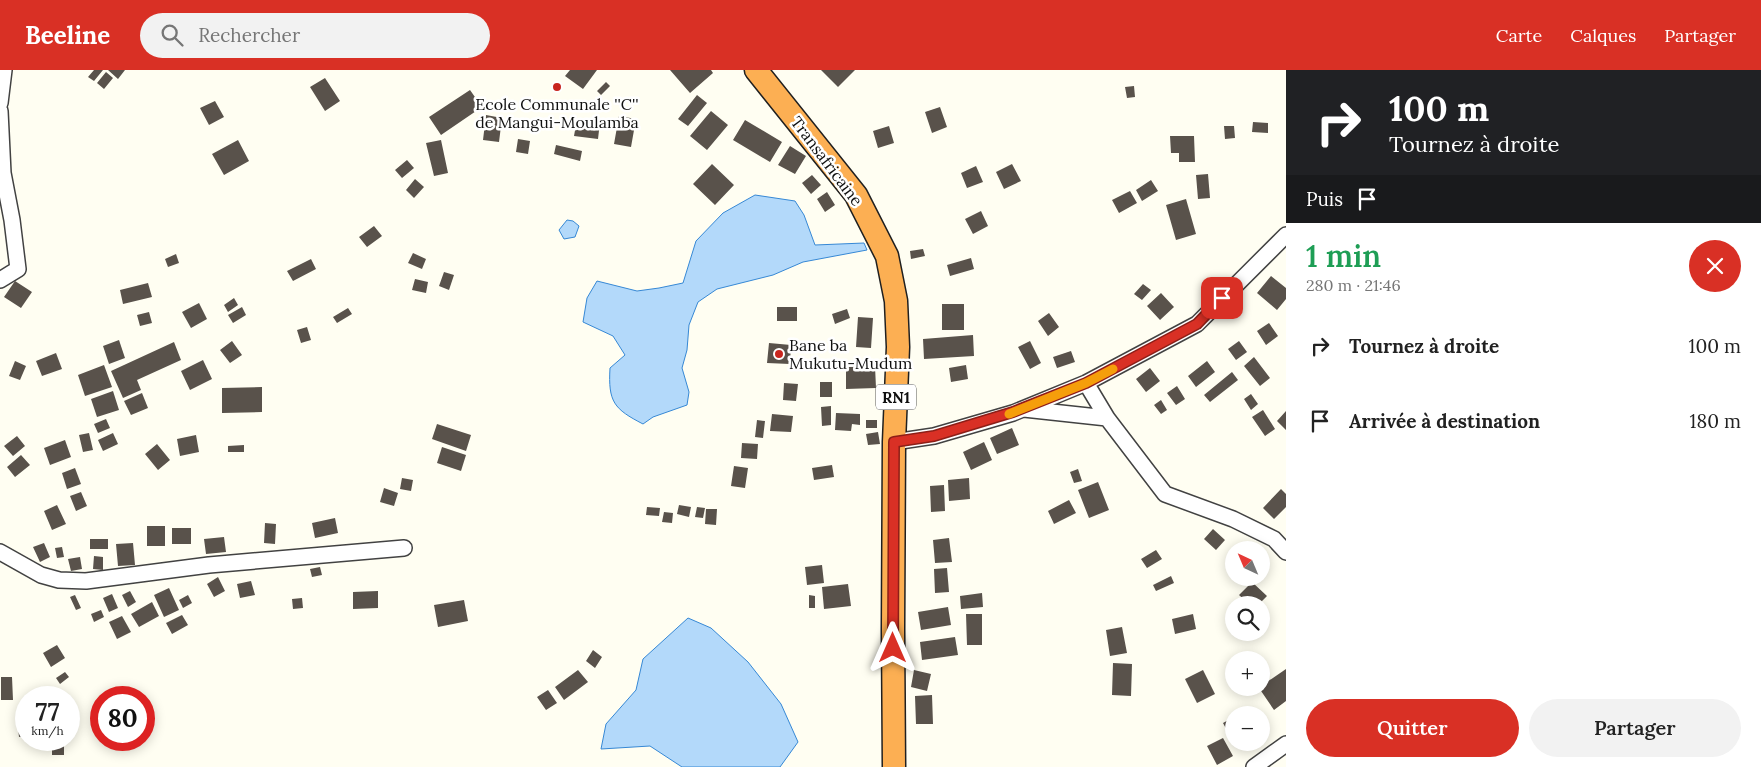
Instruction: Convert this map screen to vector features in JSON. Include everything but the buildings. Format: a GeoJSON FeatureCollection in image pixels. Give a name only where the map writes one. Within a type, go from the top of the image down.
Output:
{"type":"FeatureCollection","features":[{"type":"Feature","properties":{"kind":"highway","name":"Transafricaine"},"geometry":{"type":"LineString","coordinates":[[756,70],[856,195],[888,256],[896,301],[897,338],[894,442],[894,767]]}},
{"type":"Feature","properties":{"kind":"street"},"geometry":{"type":"LineString","coordinates":[[0,103],[4,70]]}},
{"type":"Feature","properties":{"kind":"street"},"geometry":{"type":"LineString","coordinates":[[0,111],[3,173],[12,220],[18,269],[0,280]]}},
{"type":"Feature","properties":{"kind":"street"},"geometry":{"type":"LineString","coordinates":[[894,442],[934,436],[1013,412],[1086,383],[1197,324],[1286,235]]}},
{"type":"Feature","properties":{"kind":"street"},"geometry":{"type":"LineString","coordinates":[[1086,383],[1107,418],[1165,494],[1233,519],[1274,539],[1286,552]]}},
{"type":"Feature","properties":{"kind":"street"},"geometry":{"type":"LineString","coordinates":[[1020,409],[1107,418]]}},
{"type":"Feature","properties":{"kind":"street"},"geometry":{"type":"LineString","coordinates":[[0,552],[41,576],[59,580],[86,581],[208,565],[404,548]]}},
{"type":"Feature","properties":{"kind":"street"},"geometry":{"type":"LineString","coordinates":[[1254,767],[1286,744]]}},
{"type":"Feature","properties":{"kind":"water"},"geometry":{"type":"Polygon","coordinates":[[[755,195],[795,201],[804,215],[815,245],[864,243],[867,250],[803,262],[773,275],[717,289],[698,302],[689,325],[687,350],[682,368],[689,392],[687,405],[653,417],[643,424],[619,409],[612,397],[610,368],[625,355],[613,336],[583,322],[587,298],[597,281],[637,291],[683,283],[696,241],[723,213],[755,195]]]}},
{"type":"Feature","properties":{"kind":"water"},"geometry":{"type":"Polygon","coordinates":[[[567,220],[573,221],[579,226],[575,237],[564,239],[559,230],[567,220]]]}},
{"type":"Feature","properties":{"kind":"water"},"geometry":{"type":"Polygon","coordinates":[[[688,618],[711,628],[748,662],[781,704],[798,742],[780,767],[682,767],[650,746],[601,749],[606,724],[636,690],[643,659],[688,618]]]}},
{"type":"Feature","properties":{"kind":"slow traffic"},"geometry":{"type":"LineString","coordinates":[[1009,414],[1086,383],[1113,369]]}},
{"type":"Feature","properties":{"kind":"place","name":"Ecole Communale ''C'' de Mangui-Moulamba"},"geometry":{"type":"Point","coordinates":[557,87]}},
{"type":"Feature","properties":{"kind":"place","name":"Bane ba Mukutu-Mudum"},"geometry":{"type":"Point","coordinates":[779,354]}},
{"type":"Feature","properties":{"kind":"route"},"geometry":{"type":"LineString","coordinates":[[893,648],[894,442],[934,436],[1013,412],[1086,383],[1197,324],[1222,298]]}}]}
